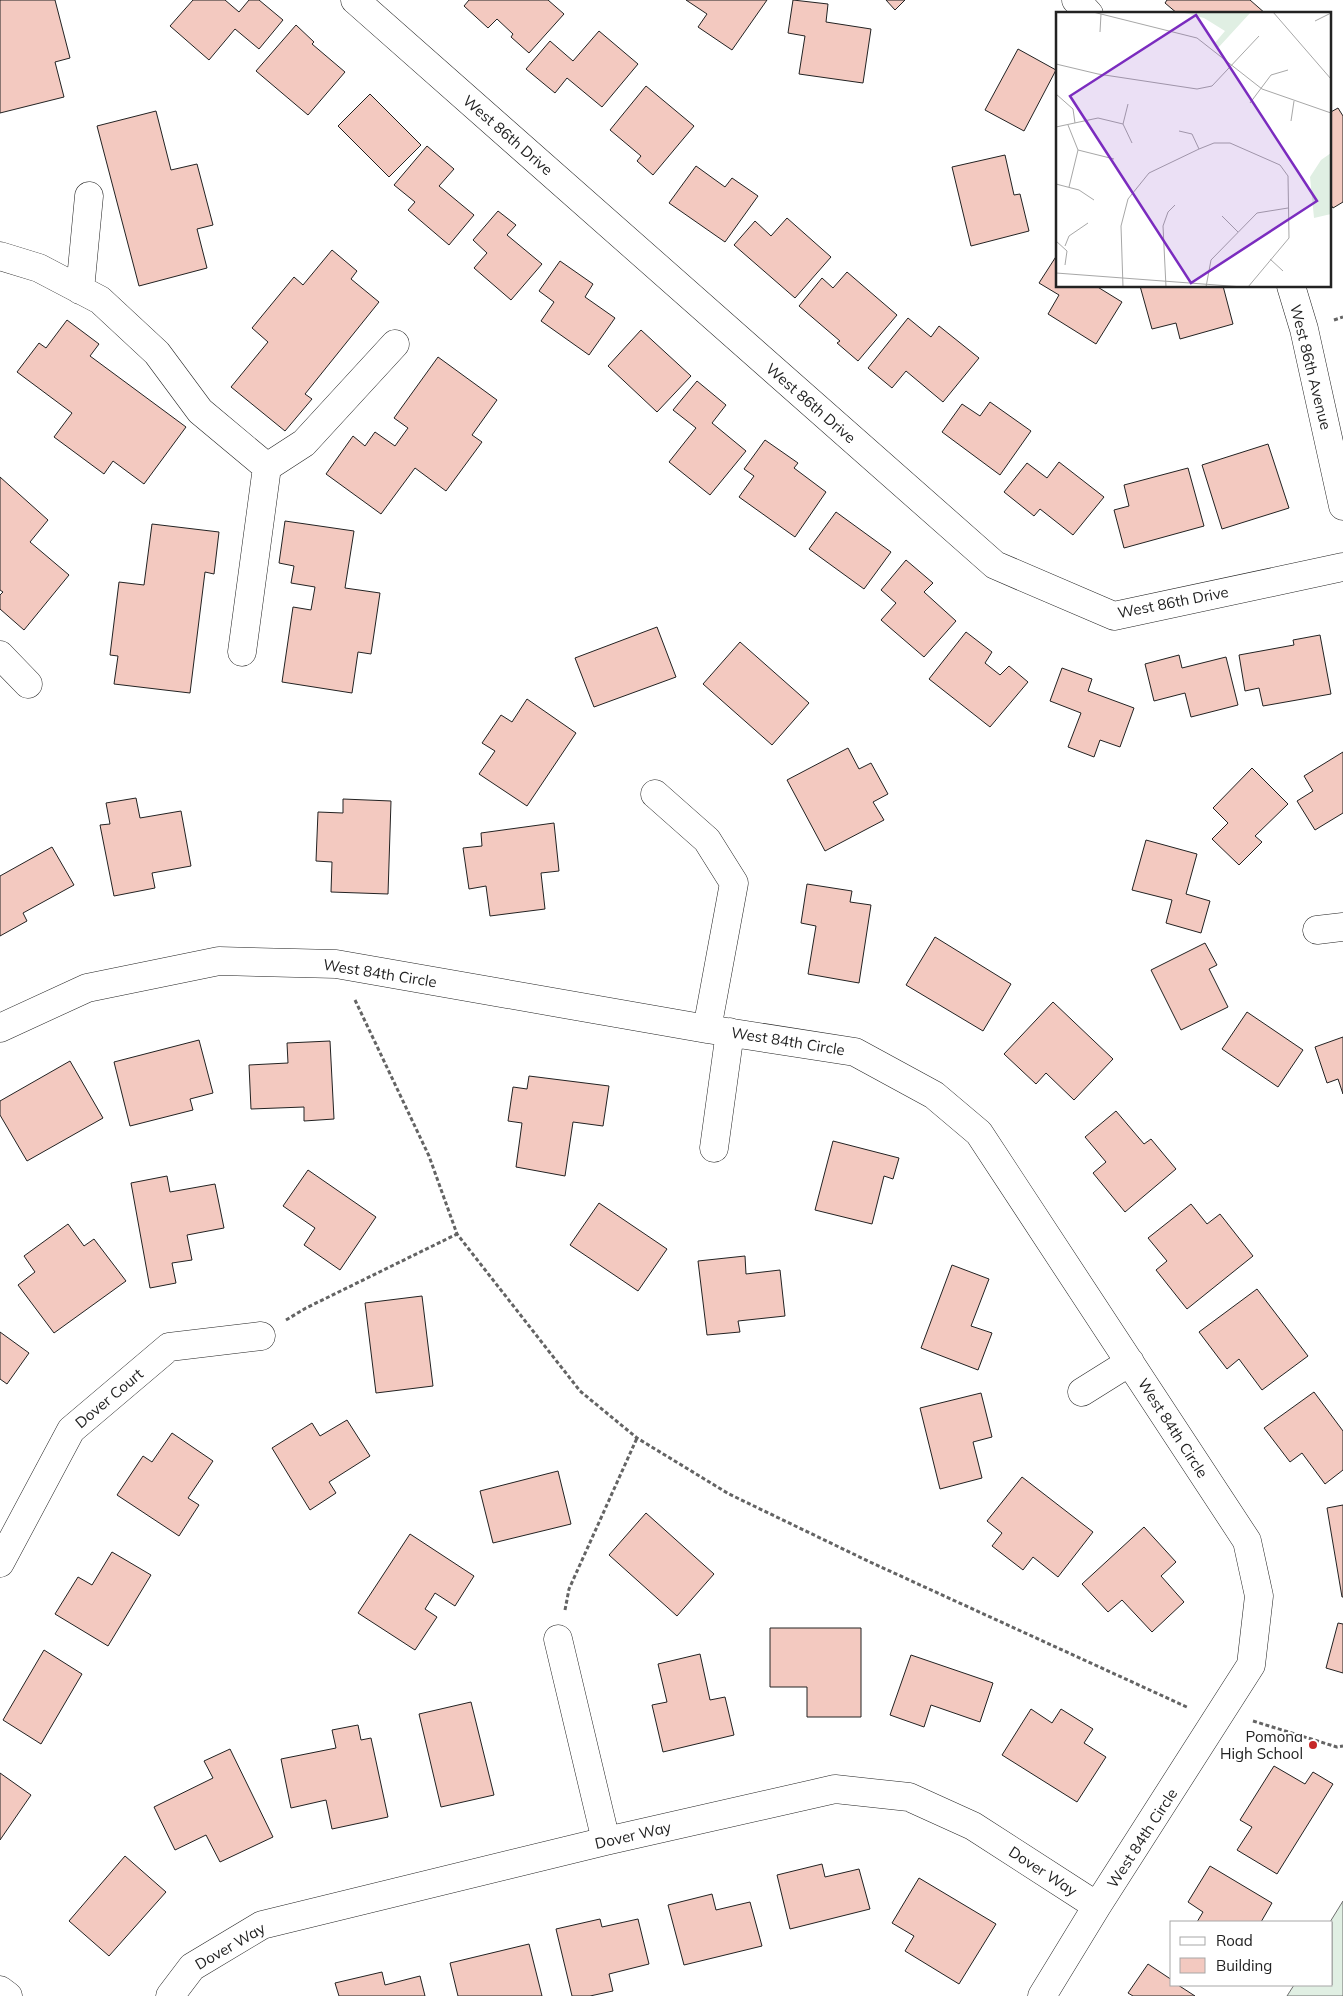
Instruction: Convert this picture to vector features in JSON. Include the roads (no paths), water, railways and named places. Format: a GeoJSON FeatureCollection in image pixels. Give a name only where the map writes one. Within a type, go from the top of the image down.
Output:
{"type":"FeatureCollection","features":[{"type":"Feature","properties":{"kind":"street","name":"West 86th Drive"},"geometry":{"type":"LineString","coordinates":[[355,0],[994,565],[1114,616],[1343,567]]}},
{"type":"Feature","properties":{"kind":"street"},"geometry":{"type":"LineString","coordinates":[[1076,0],[1087,12]]}},
{"type":"Feature","properties":{"kind":"street"},"geometry":{"type":"LineString","coordinates":[[80,290],[89,196]]}},
{"type":"Feature","properties":{"kind":"street"},"geometry":{"type":"LineString","coordinates":[[0,256],[39,268],[100,300],[157,353],[200,411],[266,467]]}},
{"type":"Feature","properties":{"kind":"street","name":"West 86th Avenue"},"geometry":{"type":"LineString","coordinates":[[1292,288],[1304,329],[1343,506]]}},
{"type":"Feature","properties":{"kind":"street"},"geometry":{"type":"LineString","coordinates":[[266,467],[304,443],[395,344]]}},
{"type":"Feature","properties":{"kind":"street"},"geometry":{"type":"LineString","coordinates":[[242,652],[266,467]]}},
{"type":"Feature","properties":{"kind":"street"},"geometry":{"type":"LineString","coordinates":[[0,655],[28,684]]}},
{"type":"Feature","properties":{"kind":"street"},"geometry":{"type":"LineString","coordinates":[[655,794],[707,840],[734,882],[718,1030],[714,1148]]}},
{"type":"Feature","properties":{"kind":"street","name":"West 84th Circle"},"geometry":{"type":"LineString","coordinates":[[0,1028],[87,988],[219,961],[336,964],[855,1052],[934,1095],[979,1133],[1247,1541],[1259,1596],[1251,1666],[1097,1906],[1042,1996]]}},
{"type":"Feature","properties":{"kind":"street","name":"Dover Court"},"geometry":{"type":"LineString","coordinates":[[0,1563],[71,1430],[168,1347],[261,1336]]}},
{"type":"Feature","properties":{"kind":"street"},"geometry":{"type":"LineString","coordinates":[[1082,1392],[1130,1362]]}},
{"type":"Feature","properties":{"kind":"street"},"geometry":{"type":"LineString","coordinates":[[558,1639],[606,1841]]}},
{"type":"Feature","properties":{"kind":"street","name":"Dover Way"},"geometry":{"type":"LineString","coordinates":[[170,1996],[192,1967],[262,1925],[606,1841],[835,1789],[908,1797],[973,1826],[1097,1906]]}},
{"type":"Feature","properties":{"kind":"street"},"geometry":{"type":"LineString","coordinates":[[0,1990],[8,1996]]}},
{"type":"Feature","properties":{"kind":"place","name":"Pomona High School"},"geometry":{"type":"Point","coordinates":[1313,1745]}}]}
